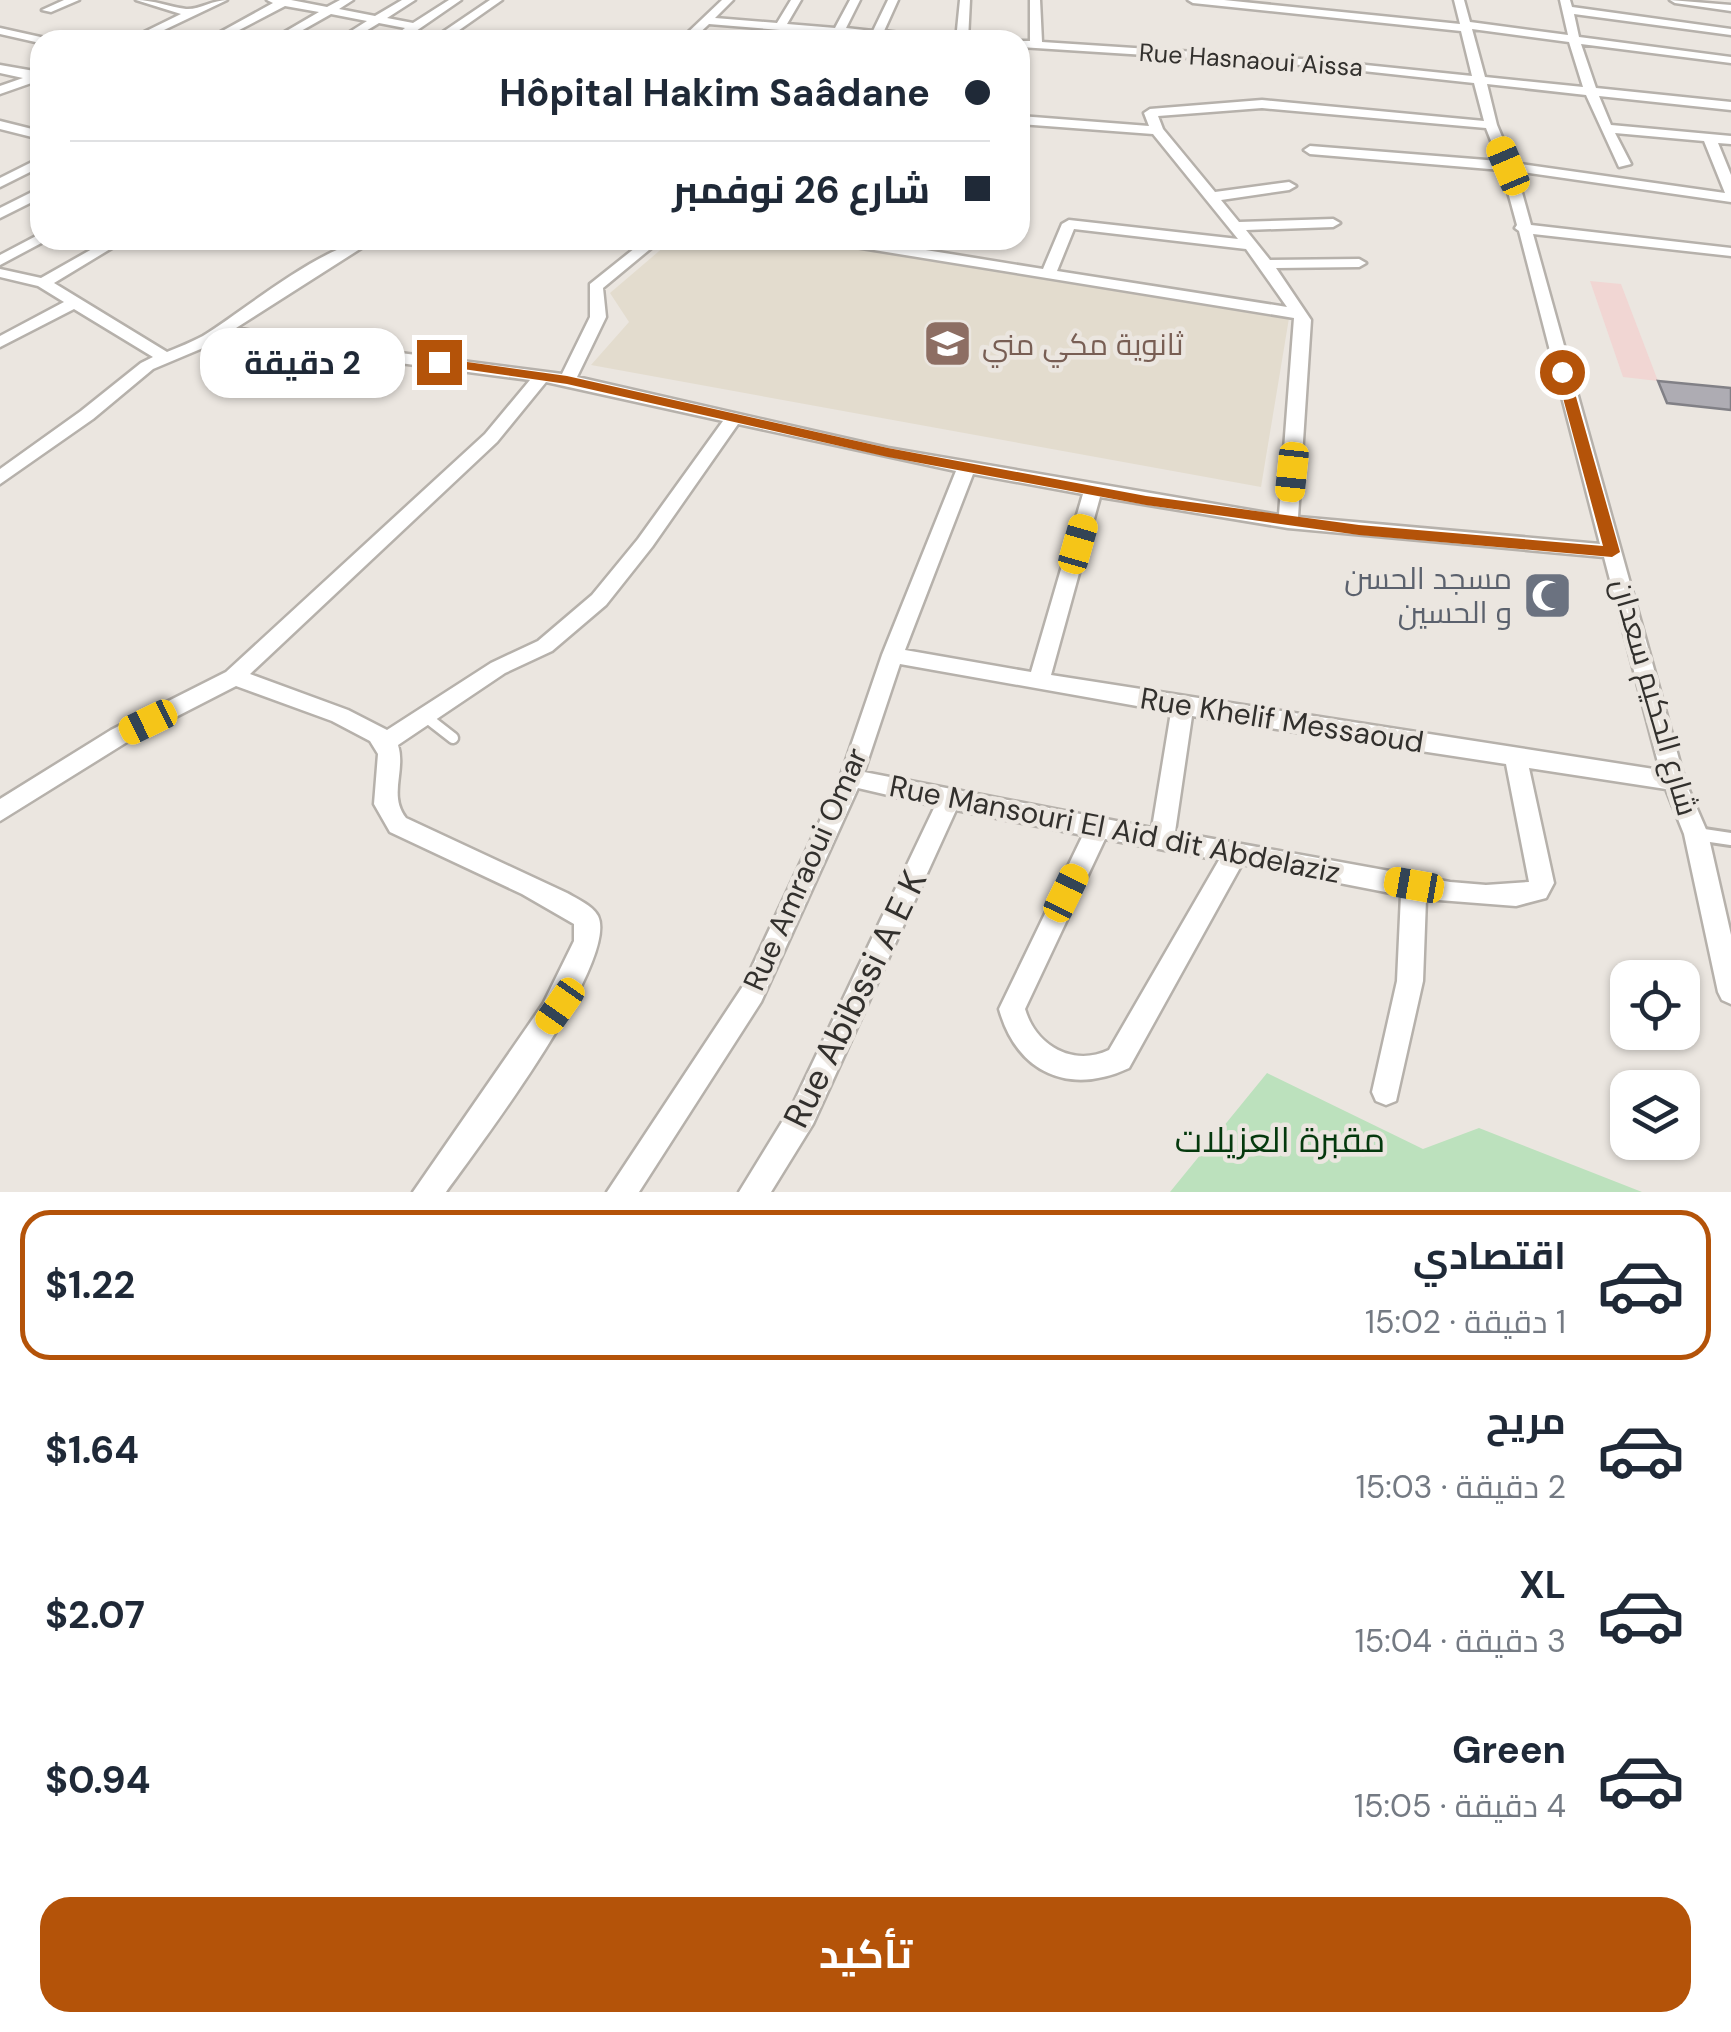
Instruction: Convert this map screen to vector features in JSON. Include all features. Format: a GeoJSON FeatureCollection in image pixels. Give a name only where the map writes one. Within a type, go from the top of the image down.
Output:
{"type":"FeatureCollection","features":[{"type":"Feature","properties":{"kind":"street"},"geometry":{"type":"LineString","coordinates":[[48,10],[74,0]]}},
{"type":"Feature","properties":{"kind":"street"},"geometry":{"type":"LineString","coordinates":[[141,0],[192,14]]}},
{"type":"Feature","properties":{"kind":"street"},"geometry":{"type":"LineString","coordinates":[[156,30],[222,0]]}},
{"type":"Feature","properties":{"kind":"street"},"geometry":{"type":"LineString","coordinates":[[295,30],[348,0]]}},
{"type":"Feature","properties":{"kind":"street"},"geometry":{"type":"LineString","coordinates":[[361,30],[410,0]]}},
{"type":"Feature","properties":{"kind":"street"},"geometry":{"type":"LineString","coordinates":[[410,30],[456,0]]}},
{"type":"Feature","properties":{"kind":"street"},"geometry":{"type":"LineString","coordinates":[[452,30],[496,0]]}},
{"type":"Feature","properties":{"kind":"street"},"geometry":{"type":"LineString","coordinates":[[698,30],[728,0]]}},
{"type":"Feature","properties":{"kind":"street"},"geometry":{"type":"LineString","coordinates":[[779,28],[796,0]]}},
{"type":"Feature","properties":{"kind":"street"},"geometry":{"type":"LineString","coordinates":[[840,30],[854,0]]}},
{"type":"Feature","properties":{"kind":"street"},"geometry":{"type":"LineString","coordinates":[[879,30],[892,0]]}},
{"type":"Feature","properties":{"kind":"street"},"geometry":{"type":"LineString","coordinates":[[963,30],[965,0]]}},
{"type":"Feature","properties":{"kind":"street"},"geometry":{"type":"LineString","coordinates":[[1028,30],[1035,0]]}},
{"type":"Feature","properties":{"kind":"street"},"geometry":{"type":"LineString","coordinates":[[1194,0],[1574,38],[1730,62],[1731,34],[1566,5],[1574,38],[1590,92],[1624,164]]}},
{"type":"Feature","properties":{"kind":"street","name":"شارع الحكيم سعدان"},"geometry":{"type":"LineString","coordinates":[[1459,0],[1491,125],[1508,166],[1674,781],[1696,834],[1731,992]]}},
{"type":"Feature","properties":{"kind":"street"},"geometry":{"type":"LineString","coordinates":[[1675,0],[1731,8]]}},
{"type":"Feature","properties":{"kind":"street"},"geometry":{"type":"LineString","coordinates":[[230,30],[281,1],[415,27]]}},
{"type":"Feature","properties":{"kind":"street"},"geometry":{"type":"LineString","coordinates":[[709,21],[809,30]]}},
{"type":"Feature","properties":{"kind":"street"},"geometry":{"type":"LineString","coordinates":[[0,31],[30,38]]}},
{"type":"Feature","properties":{"kind":"street","name":"Rue Hasnaoui Aissa"},"geometry":{"type":"LineString","coordinates":[[1030,46],[1316,62],[1731,106]]}},
{"type":"Feature","properties":{"kind":"street"},"geometry":{"type":"LineString","coordinates":[[0,69],[30,75]]}},
{"type":"Feature","properties":{"kind":"street"},"geometry":{"type":"LineString","coordinates":[[0,90],[30,79]]}},
{"type":"Feature","properties":{"kind":"street"},"geometry":{"type":"LineString","coordinates":[[1288,522],[1304,331],[1299,314],[1266,264],[1156,130],[1150,113],[1262,104],[1491,125]]}},
{"type":"Feature","properties":{"kind":"street"},"geometry":{"type":"LineString","coordinates":[[1030,121],[1156,130]]}},
{"type":"Feature","properties":{"kind":"street"},"geometry":{"type":"LineString","coordinates":[[0,125],[30,132]]}},
{"type":"Feature","properties":{"kind":"street"},"geometry":{"type":"LineString","coordinates":[[1606,128],[1731,140]]}},
{"type":"Feature","properties":{"kind":"street"},"geometry":{"type":"LineString","coordinates":[[1310,150],[1508,166],[1731,195],[1709,137]]}},
{"type":"Feature","properties":{"kind":"street"},"geometry":{"type":"LineString","coordinates":[[0,182],[30,167]]}},
{"type":"Feature","properties":{"kind":"street"},"geometry":{"type":"LineString","coordinates":[[1211,196],[1289,186]]}},
{"type":"Feature","properties":{"kind":"street"},"geometry":{"type":"LineString","coordinates":[[0,214],[30,198]]}},
{"type":"Feature","properties":{"kind":"street"},"geometry":{"type":"LineString","coordinates":[[1235,226],[1333,223]]}},
{"type":"Feature","properties":{"kind":"street"},"geometry":{"type":"LineString","coordinates":[[1048,274],[1065,225],[1069,224],[1250,245]]}},
{"type":"Feature","properties":{"kind":"street"},"geometry":{"type":"LineString","coordinates":[[1522,228],[1731,252]]}},
{"type":"Feature","properties":{"kind":"street"},"geometry":{"type":"LineString","coordinates":[[0,261],[30,244]]}},
{"type":"Feature","properties":{"kind":"street"},"geometry":{"type":"LineString","coordinates":[[43,284],[101,250]]}},
{"type":"Feature","properties":{"kind":"street"},"geometry":{"type":"LineString","coordinates":[[0,478],[87,416],[137,372],[222,330],[347,250]]}},
{"type":"Feature","properties":{"kind":"street"},"geometry":{"type":"LineString","coordinates":[[567,380],[598,317],[595,287],[641,250]]}},
{"type":"Feature","properties":{"kind":"street"},"geometry":{"type":"LineString","coordinates":[[904,250],[1299,314]]}},
{"type":"Feature","properties":{"kind":"street"},"geometry":{"type":"LineString","coordinates":[[949,258],[953,250]]}},
{"type":"Feature","properties":{"kind":"street"},"geometry":{"type":"LineString","coordinates":[[1266,264],[1359,263]]}},
{"type":"Feature","properties":{"kind":"street"},"geometry":{"type":"LineString","coordinates":[[0,273],[43,284],[164,357]]}},
{"type":"Feature","properties":{"kind":"street"},"geometry":{"type":"LineString","coordinates":[[0,342],[72,304]]}},
{"type":"Feature","properties":{"kind":"street"},"geometry":{"type":"LineString","coordinates":[[222,330],[316,347],[567,380],[733,420],[966,468],[1288,522],[1612,552]]}},
{"type":"Feature","properties":{"kind":"street"},"geometry":{"type":"LineString","coordinates":[[0,812],[28,790],[119,736],[234,677],[490,438],[542,376]]}},
{"type":"Feature","properties":{"kind":"street"},"geometry":{"type":"LineString","coordinates":[[386,742],[498,668],[545,646],[599,600],[645,544],[733,420]]}},
{"type":"Feature","properties":{"kind":"street","name":"Rue Amraoui Omar"},"geometry":{"type":"LineString","coordinates":[[622,1192],[752,994],[851,778],[892,655],[966,468]]}},
{"type":"Feature","properties":{"kind":"street"},"geometry":{"type":"LineString","coordinates":[[1039,680],[1093,490]]}},
{"type":"Feature","properties":{"kind":"street","name":"Rue Khelif Messaoud"},"geometry":{"type":"LineString","coordinates":[[892,655],[1183,706],[1674,781]]}},
{"type":"Feature","properties":{"kind":"street"},"geometry":{"type":"LineString","coordinates":[[234,677],[374,731],[386,742],[383,802],[387,815],[398,825],[502,876],[562,899],[586,917],[590,929],[560,1006],[428,1192]]}},
{"type":"Feature","properties":{"kind":"street"},"geometry":{"type":"LineString","coordinates":[[1162,840],[1183,706]]}},
{"type":"Feature","properties":{"kind":"street","name":"Rue Mansouri El Aid dit Abdelaziz"},"geometry":{"type":"LineString","coordinates":[[851,778],[1098,829],[1414,885],[1514,898],[1537,891],[1541,872],[1516,758]]}},
{"type":"Feature","properties":{"kind":"street","name":"Rue Abibssi A E K"},"geometry":{"type":"LineString","coordinates":[[754,1192],[804,1114],[949,801]]}},
{"type":"Feature","properties":{"kind":"street"},"geometry":{"type":"LineString","coordinates":[[1098,829],[1012,1009],[1015,1029],[1026,1045],[1082,1071],[1102,1070],[1119,1060],[1236,852]]}},
{"type":"Feature","properties":{"kind":"street"},"geometry":{"type":"LineString","coordinates":[[1386,1092],[1410,980],[1414,885]]}},
{"type":"Feature","properties":{"kind":"lane"},"geometry":{"type":"LineString","coordinates":[[426,717],[453,738]]}},
{"type":"Feature","properties":{"kind":"lane"},"geometry":{"type":"LineString","coordinates":[[1696,834],[1731,839]]}},
{"type":"Feature","properties":{"kind":"shaded area","name":"ثانوية مكي مني"},"geometry":{"type":"Polygon","coordinates":[[[660,250],[877,250],[1289,318],[1261,487],[591,365],[629,322],[610,293],[660,250]]]}},
{"type":"Feature","properties":{"kind":"shaded area"},"geometry":{"type":"Polygon","coordinates":[[[1590,281],[1621,284],[1658,381],[1623,377],[1590,281]]]}},
{"type":"Feature","properties":{"kind":"green space","name":"مقبرة العزيلات"},"geometry":{"type":"Polygon","coordinates":[[[1267,1073],[1423,1149],[1479,1128],[1642,1192],[1170,1192],[1267,1073]]]}},
{"type":"Feature","properties":{"kind":"building"},"geometry":{"type":"Polygon","coordinates":[[[1658,381],[1731,388],[1731,410],[1667,403],[1658,381]]]}},
{"type":"Feature","properties":{"kind":"place","name":"ثانوية مكي مني"},"geometry":{"type":"Point","coordinates":[947,344]}},
{"type":"Feature","properties":{"kind":"place","name":"مسجد الحسن و الحسين"},"geometry":{"type":"Point","coordinates":[1547,595]}},
{"type":"Feature","properties":{"kind":"route"},"geometry":{"type":"LineString","coordinates":[[439,362],[567,380],[888,453],[1146,500],[1359,530],[1612,552],[1562,372]]}}]}
